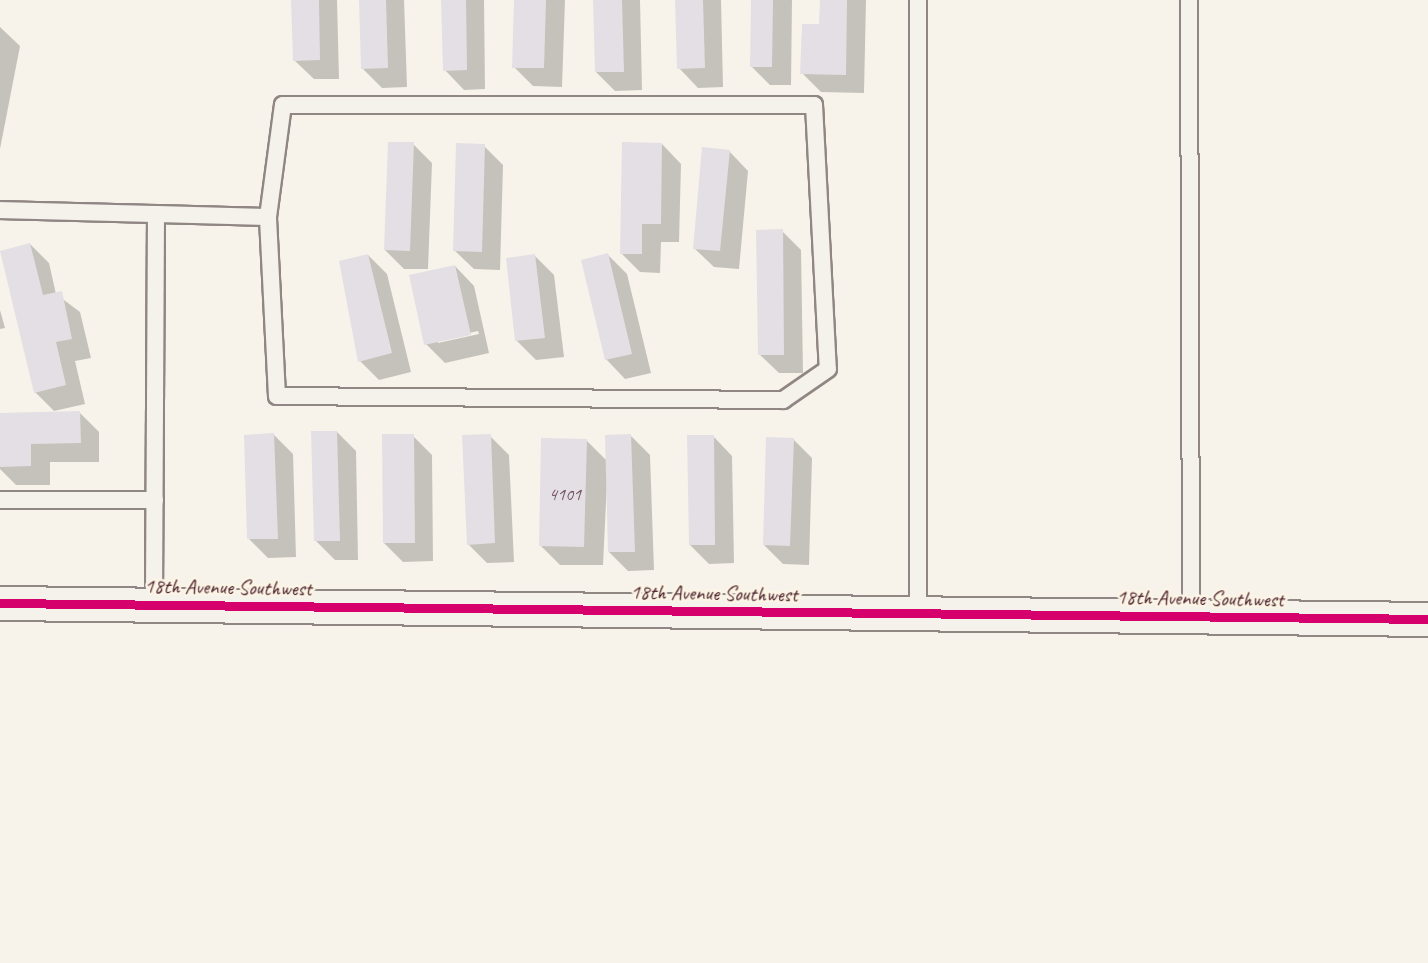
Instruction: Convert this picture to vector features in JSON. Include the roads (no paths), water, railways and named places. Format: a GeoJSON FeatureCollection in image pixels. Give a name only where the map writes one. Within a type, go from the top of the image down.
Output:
{"type":"FeatureCollection","features":[{"type":"Feature","properties":{"kind":"street","name":"18th Avenue Southwest"},"geometry":{"type":"LineString","coordinates":[[0,603],[1428,619]]}},
{"type":"Feature","properties":{"kind":"lane"},"geometry":{"type":"LineString","coordinates":[[918,0],[918,613]]}},
{"type":"Feature","properties":{"kind":"lane"},"geometry":{"type":"LineString","coordinates":[[1189,0],[1191,616]]}},
{"type":"Feature","properties":{"kind":"lane"},"geometry":{"type":"LineString","coordinates":[[283,105],[814,105],[828,369],[783,400],[277,396],[268,217],[283,105]]}},
{"type":"Feature","properties":{"kind":"lane"},"geometry":{"type":"LineString","coordinates":[[0,210],[268,217]]}},
{"type":"Feature","properties":{"kind":"lane"},"geometry":{"type":"LineString","coordinates":[[154,604],[156,213]]}},
{"type":"Feature","properties":{"kind":"lane"},"geometry":{"type":"LineString","coordinates":[[0,500],[154,500]]}}]}
